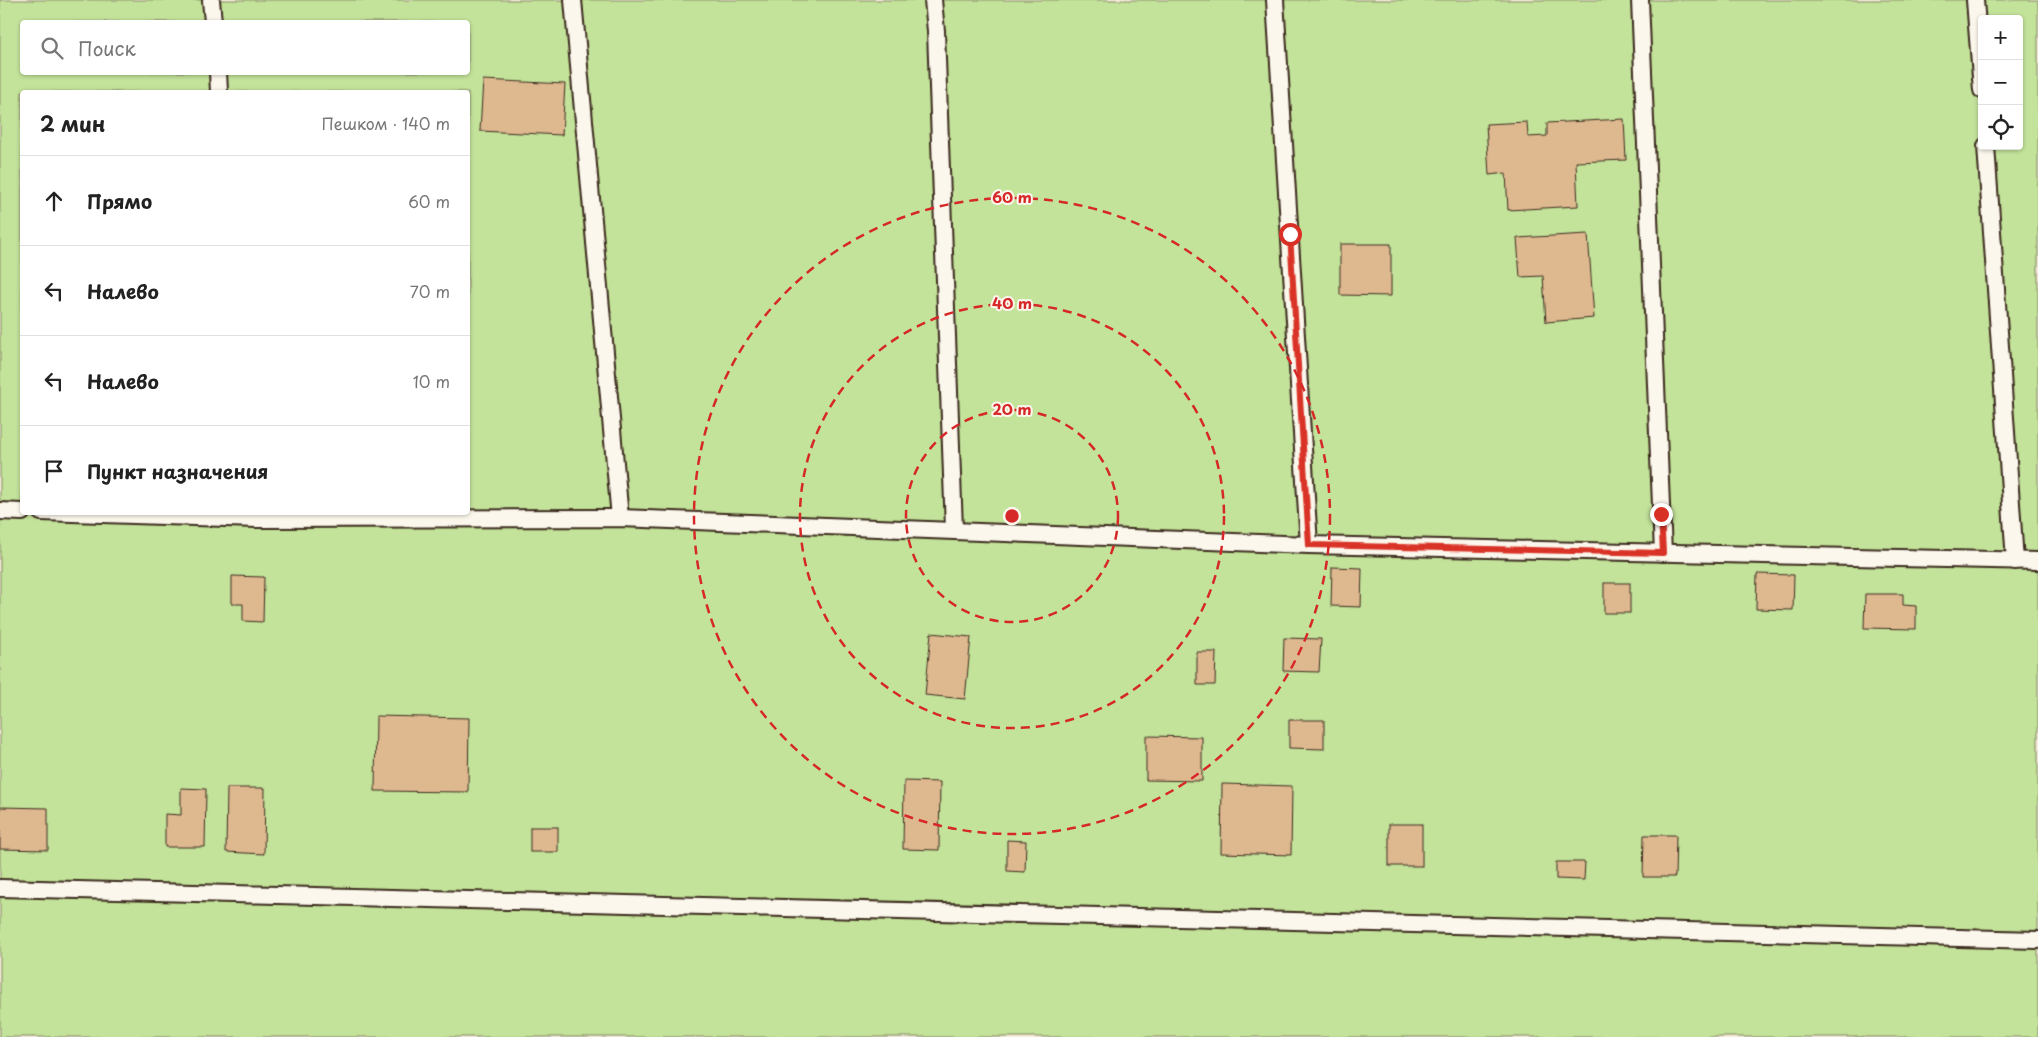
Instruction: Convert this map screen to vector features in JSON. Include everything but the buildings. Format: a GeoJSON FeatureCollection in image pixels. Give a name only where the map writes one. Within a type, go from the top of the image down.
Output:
{"type":"FeatureCollection","features":[{"type":"Feature","properties":{"kind":"lane"},"geometry":{"type":"LineString","coordinates":[[211,0],[213,20]]}},
{"type":"Feature","properties":{"kind":"lane"},"geometry":{"type":"LineString","coordinates":[[573,0],[620,518]]}},
{"type":"Feature","properties":{"kind":"lane"},"geometry":{"type":"LineString","coordinates":[[933,0],[936,31],[954,530]]}},
{"type":"Feature","properties":{"kind":"lane"},"geometry":{"type":"LineString","coordinates":[[1275,0],[1309,545]]}},
{"type":"Feature","properties":{"kind":"lane"},"geometry":{"type":"LineString","coordinates":[[1640,0],[1663,553]]}},
{"type":"Feature","properties":{"kind":"lane"},"geometry":{"type":"LineString","coordinates":[[1976,0],[1980,60]]}},
{"type":"Feature","properties":{"kind":"lane"},"geometry":{"type":"LineString","coordinates":[[218,75],[219,90]]}},
{"type":"Feature","properties":{"kind":"lane"},"geometry":{"type":"LineString","coordinates":[[1986,150],[2015,561]]}},
{"type":"Feature","properties":{"kind":"lane"},"geometry":{"type":"LineString","coordinates":[[0,511],[20,512]]}},
{"type":"Feature","properties":{"kind":"lane"},"geometry":{"type":"LineString","coordinates":[[203,515],[620,518],[1309,545],[2038,561]]}},
{"type":"Feature","properties":{"kind":"lane"},"geometry":{"type":"LineString","coordinates":[[0,888],[2038,940]]}},
{"type":"Feature","properties":{"kind":"green space"},"geometry":{"type":"Polygon","coordinates":[[[0,0],[2038,0],[2038,1037],[0,1037],[0,0]]]}},
{"type":"Feature","properties":{"kind":"route"},"geometry":{"type":"LineString","coordinates":[[1290,234],[1309,545],[1663,553],[1661,514]]}}]}
